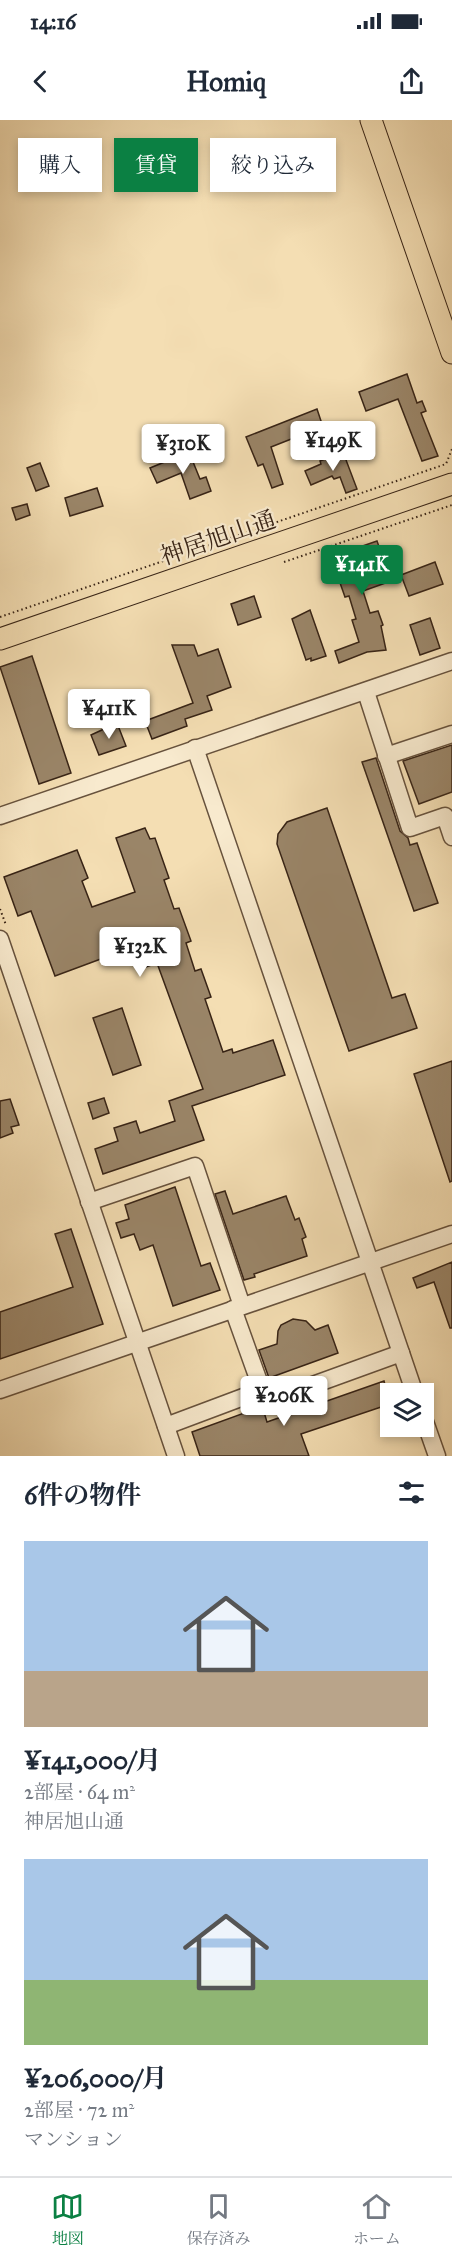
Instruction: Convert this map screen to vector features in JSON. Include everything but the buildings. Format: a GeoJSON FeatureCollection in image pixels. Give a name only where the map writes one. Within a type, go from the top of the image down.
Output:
{"type":"FeatureCollection","features":[{"type":"Feature","properties":{"kind":"main road"},"geometry":{"type":"LineString","coordinates":[[371,120],[452,352]]}},
{"type":"Feature","properties":{"kind":"main road"},"geometry":{"type":"LineString","coordinates":[[434,303],[452,370]]}},
{"type":"Feature","properties":{"kind":"main road","name":"神居旭山通"},"geometry":{"type":"LineString","coordinates":[[0,639],[452,484]]}},
{"type":"Feature","properties":{"kind":"street"},"geometry":{"type":"LineString","coordinates":[[0,816],[452,662]]}},
{"type":"Feature","properties":{"kind":"street"},"geometry":{"type":"LineString","coordinates":[[366,692],[411,828],[445,816],[452,837]]}},
{"type":"Feature","properties":{"kind":"street"},"geometry":{"type":"LineString","coordinates":[[386,756],[452,734]]}},
{"type":"Feature","properties":{"kind":"street"},"geometry":{"type":"LineString","coordinates":[[195,748],[411,1383]]}},
{"type":"Feature","properties":{"kind":"street"},"geometry":{"type":"LineString","coordinates":[[0,939],[176,1456]]}},
{"type":"Feature","properties":{"kind":"street"},"geometry":{"type":"LineString","coordinates":[[89,1202],[195,1166],[266,1402],[401,1353]]}},
{"type":"Feature","properties":{"kind":"street"},"geometry":{"type":"LineString","coordinates":[[0,1390],[452,1234]]}},
{"type":"Feature","properties":{"kind":"street"},"geometry":{"type":"LineString","coordinates":[[166,1426],[262,1390]]}},
{"type":"Feature","properties":{"kind":"street"},"geometry":{"type":"LineString","coordinates":[[430,1437],[437,1456]]}},
{"type":"Feature","properties":{"kind":"path"},"geometry":{"type":"LineString","coordinates":[[0,617],[446,464],[452,449]]}}]}
